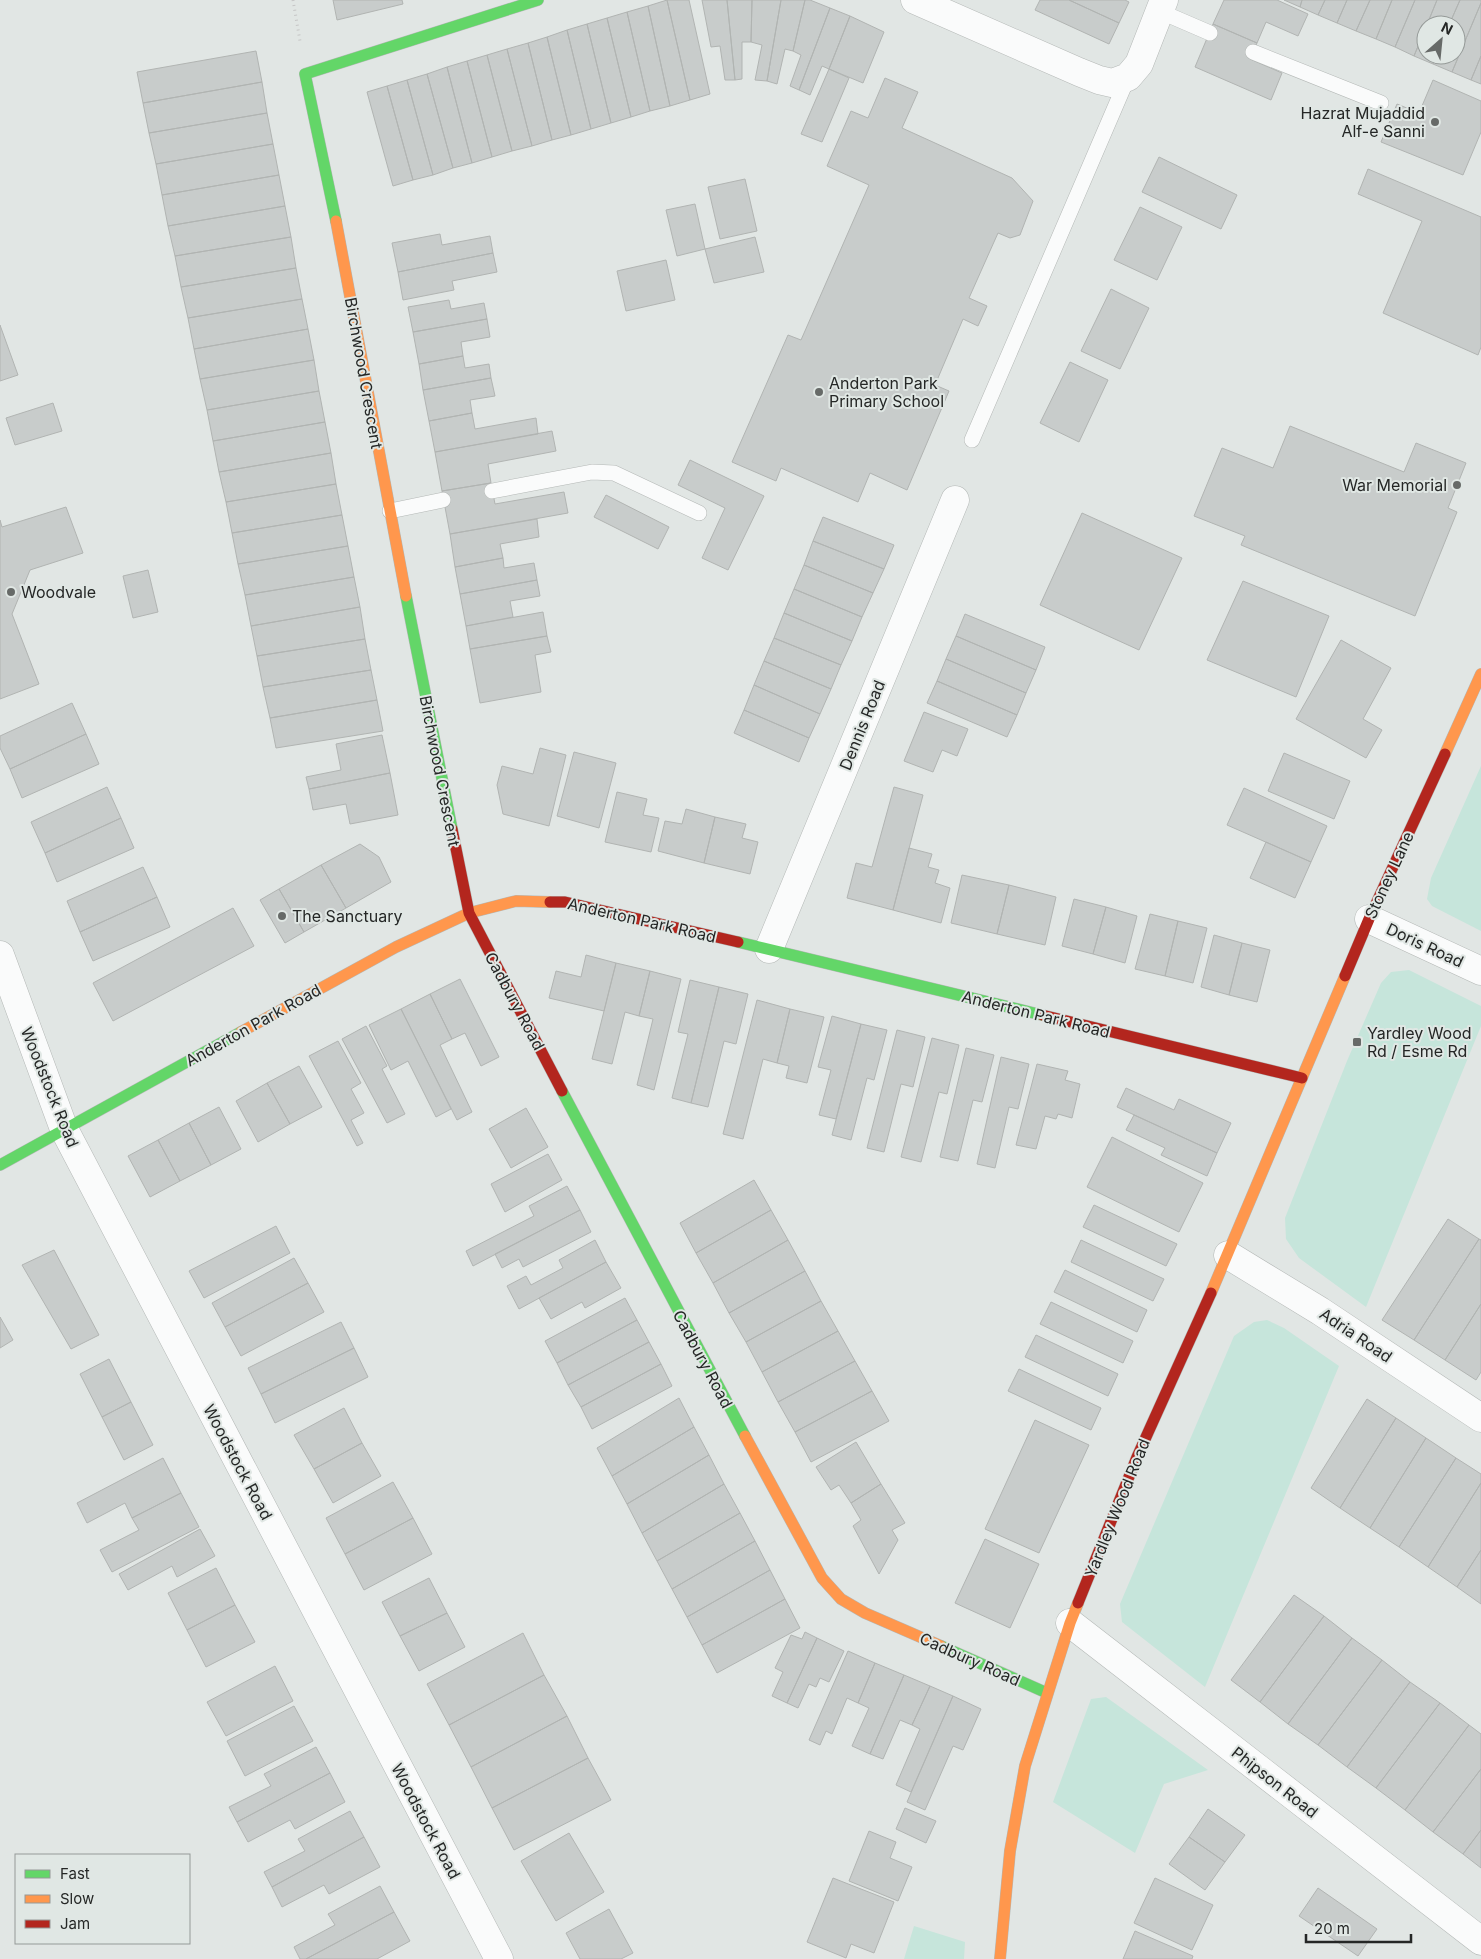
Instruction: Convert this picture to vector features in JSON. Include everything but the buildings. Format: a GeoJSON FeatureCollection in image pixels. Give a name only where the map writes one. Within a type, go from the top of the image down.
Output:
{"type":"FeatureCollection","features":[{"type":"Feature","properties":{"kind":"street"},"geometry":{"type":"LineString","coordinates":[[305,74],[538,0]]}},
{"type":"Feature","properties":{"kind":"street"},"geometry":{"type":"LineString","coordinates":[[915,0],[1099,80],[1112,82],[1128,77],[1139,64],[1161,6]]}},
{"type":"Feature","properties":{"kind":"street","name":"Birchwood Crescent"},"geometry":{"type":"LineString","coordinates":[[305,74],[329,181],[390,511],[469,913]]}},
{"type":"Feature","properties":{"kind":"street","name":"Dennis Road"},"geometry":{"type":"LineString","coordinates":[[769,949],[955,500]]}},
{"type":"Feature","properties":{"kind":"street","name":"Stoney Lane"},"geometry":{"type":"LineString","coordinates":[[1302,1078],[1369,919],[1481,674]]}},
{"type":"Feature","properties":{"kind":"street","name":"Anderton Park Road"},"geometry":{"type":"LineString","coordinates":[[0,1165],[396,947],[469,913],[516,901],[565,902],[769,949],[1302,1078]]}},
{"type":"Feature","properties":{"kind":"street","name":"Cadbury Road"},"geometry":{"type":"LineString","coordinates":[[469,913],[717,1386],[822,1578],[841,1599],[865,1613],[1047,1693]]}},
{"type":"Feature","properties":{"kind":"street","name":"Doris Road"},"geometry":{"type":"LineString","coordinates":[[1369,919],[1481,971]]}},
{"type":"Feature","properties":{"kind":"street","name":"Woodstock Road"},"geometry":{"type":"LineString","coordinates":[[0,955],[64,1129],[499,1959]]}},
{"type":"Feature","properties":{"kind":"street","name":"Yardley Wood Road"},"geometry":{"type":"LineString","coordinates":[[1000,1959],[1012,1842],[1026,1766],[1070,1623],[1137,1457],[1228,1255],[1302,1078]]}},
{"type":"Feature","properties":{"kind":"street","name":"Adria Road"},"geometry":{"type":"LineString","coordinates":[[1228,1255],[1320,1311],[1481,1418]]}},
{"type":"Feature","properties":{"kind":"street","name":"Phipson Road"},"geometry":{"type":"LineString","coordinates":[[1070,1623],[1481,1941]]}},
{"type":"Feature","properties":{"kind":"lane"},"geometry":{"type":"LineString","coordinates":[[1161,6],[1210,33]]}},
{"type":"Feature","properties":{"kind":"lane"},"geometry":{"type":"LineString","coordinates":[[1253,52],[1382,103]]}},
{"type":"Feature","properties":{"kind":"lane"},"geometry":{"type":"LineString","coordinates":[[972,440],[1128,77]]}},
{"type":"Feature","properties":{"kind":"lane"},"geometry":{"type":"LineString","coordinates":[[492,491],[592,472],[614,473],[699,513]]}},
{"type":"Feature","properties":{"kind":"lane"},"geometry":{"type":"LineString","coordinates":[[390,511],[444,500]]}},
{"type":"Feature","properties":{"kind":"path"},"geometry":{"type":"LineString","coordinates":[[293,0],[305,74]]}},
{"type":"Feature","properties":{"kind":"green space"},"geometry":{"type":"Polygon","coordinates":[[[1481,766],[1481,931],[1432,906],[1427,899],[1431,878],[1481,766]]]}},
{"type":"Feature","properties":{"kind":"green space"},"geometry":{"type":"Polygon","coordinates":[[[1409,970],[1481,1006],[1481,1026],[1366,1307],[1299,1258],[1286,1239],[1285,1218],[1347,1061],[1381,983],[1391,972],[1409,970]]]}},
{"type":"Feature","properties":{"kind":"green space"},"geometry":{"type":"Polygon","coordinates":[[[1267,1320],[1284,1328],[1339,1366],[1205,1687],[1122,1622],[1120,1604],[1234,1336],[1254,1322],[1267,1320]]]}},
{"type":"Feature","properties":{"kind":"green space"},"geometry":{"type":"Polygon","coordinates":[[[1106,1697],[1208,1770],[1164,1784],[1135,1853],[1053,1802],[1091,1699],[1106,1697]]]}},
{"type":"Feature","properties":{"kind":"green space"},"geometry":{"type":"Polygon","coordinates":[[[914,1926],[965,1942],[964,1959],[904,1959],[914,1926]]]}},
{"type":"Feature","properties":{"kind":"traffic: fast"},"geometry":{"type":"LineString","coordinates":[[336,221],[305,74],[538,0]]}},
{"type":"Feature","properties":{"kind":"traffic: fast"},"geometry":{"type":"LineString","coordinates":[[406,596],[452,829]]}},
{"type":"Feature","properties":{"kind":"traffic: fast"},"geometry":{"type":"LineString","coordinates":[[738,942],[1042,1015]]}},
{"type":"Feature","properties":{"kind":"traffic: fast"},"geometry":{"type":"LineString","coordinates":[[0,1165],[241,1032]]}},
{"type":"Feature","properties":{"kind":"traffic: fast"},"geometry":{"type":"LineString","coordinates":[[562,1091],[745,1436]]}},
{"type":"Feature","properties":{"kind":"traffic: fast"},"geometry":{"type":"LineString","coordinates":[[941,1646],[1047,1693]]}},
{"type":"Feature","properties":{"kind":"traffic: slow"},"geometry":{"type":"LineString","coordinates":[[336,221],[406,596]]}},
{"type":"Feature","properties":{"kind":"traffic: slow"},"geometry":{"type":"LineString","coordinates":[[1445,754],[1481,674]]}},
{"type":"Feature","properties":{"kind":"traffic: slow"},"geometry":{"type":"LineString","coordinates":[[241,1032],[396,947],[469,913],[516,901],[550,902]]}},
{"type":"Feature","properties":{"kind":"traffic: slow"},"geometry":{"type":"LineString","coordinates":[[1211,1293],[1345,976]]}},
{"type":"Feature","properties":{"kind":"traffic: slow"},"geometry":{"type":"LineString","coordinates":[[745,1436],[822,1578],[841,1599],[865,1613],[941,1646]]}},
{"type":"Feature","properties":{"kind":"traffic: slow"},"geometry":{"type":"LineString","coordinates":[[1000,1959],[1010,1851],[1025,1766],[1078,1603]]}},
{"type":"Feature","properties":{"kind":"traffic: jam"},"geometry":{"type":"LineString","coordinates":[[1345,976],[1369,919],[1445,754]]}},
{"type":"Feature","properties":{"kind":"traffic: jam"},"geometry":{"type":"LineString","coordinates":[[452,829],[469,913],[562,1091]]}},
{"type":"Feature","properties":{"kind":"traffic: jam"},"geometry":{"type":"LineString","coordinates":[[550,902],[565,902],[738,942]]}},
{"type":"Feature","properties":{"kind":"traffic: jam"},"geometry":{"type":"LineString","coordinates":[[1042,1015],[1302,1078]]}},
{"type":"Feature","properties":{"kind":"traffic: jam"},"geometry":{"type":"LineString","coordinates":[[1078,1603],[1137,1457],[1211,1293]]}},
{"type":"Feature","properties":{"kind":"place","name":"Hazrat Mujaddid Alf-e Sanni"},"geometry":{"type":"Point","coordinates":[1435,122]}},
{"type":"Feature","properties":{"kind":"place","name":"Anderton Park Primary School"},"geometry":{"type":"Point","coordinates":[819,392]}},
{"type":"Feature","properties":{"kind":"place","name":"War Memorial"},"geometry":{"type":"Point","coordinates":[1457,485]}},
{"type":"Feature","properties":{"kind":"place","name":"Woodvale"},"geometry":{"type":"Point","coordinates":[11,592]}},
{"type":"Feature","properties":{"kind":"place","name":"The Sanctuary"},"geometry":{"type":"Point","coordinates":[282,916]}},
{"type":"Feature","properties":{"kind":"place","name":"Yardley Wood Rd / Esme Rd"},"geometry":{"type":"Point","coordinates":[1357,1042]}}]}
